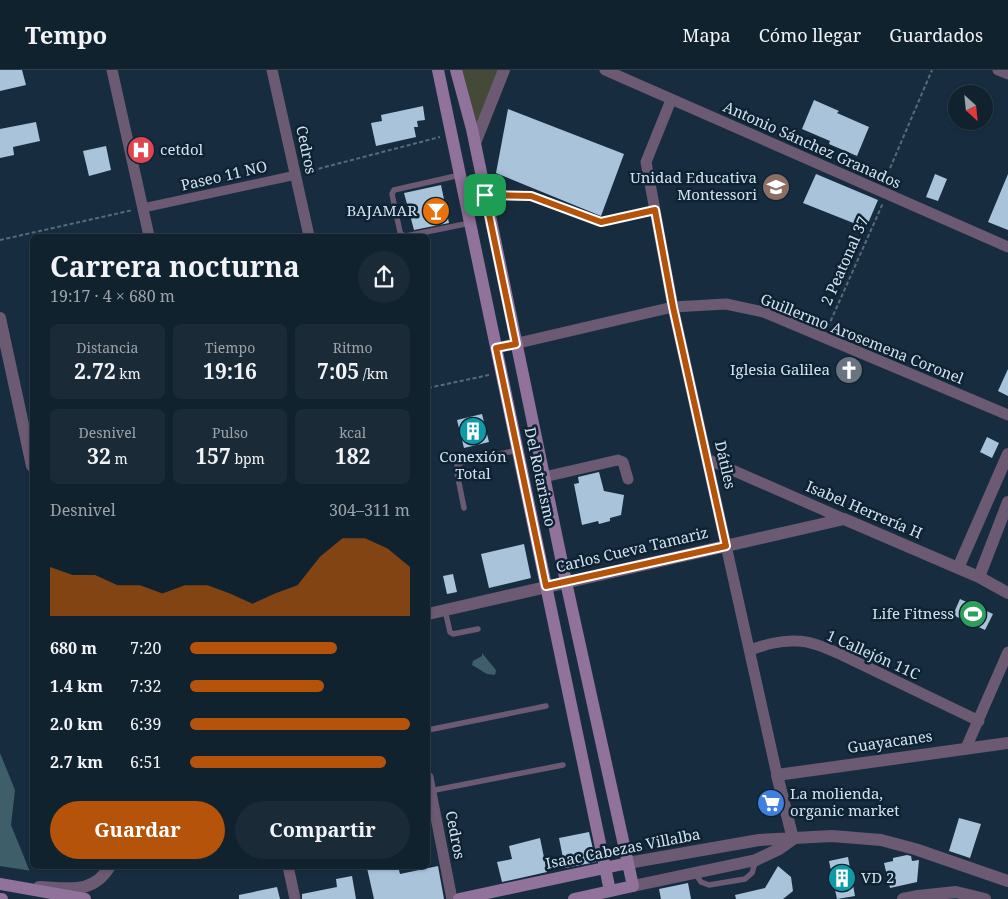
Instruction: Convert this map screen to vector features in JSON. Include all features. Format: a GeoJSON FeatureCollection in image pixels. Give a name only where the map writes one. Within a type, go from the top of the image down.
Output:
{"type":"FeatureCollection","features":[{"type":"Feature","properties":{"kind":"main road","name":"Del Rotarismo"},"geometry":{"type":"LineString","coordinates":[[438,70],[610,891]]}},
{"type":"Feature","properties":{"kind":"main road","name":"Del Rotarismo"},"geometry":{"type":"LineString","coordinates":[[456,70],[474,143],[566,582],[633,886]]}},
{"type":"Feature","properties":{"kind":"main road","name":"Isaac Cabezas Villalba"},"geometry":{"type":"LineString","coordinates":[[459,899],[628,864]]}},
{"type":"Feature","properties":{"kind":"main road"},"geometry":{"type":"LineString","coordinates":[[0,884],[82,895]]}},
{"type":"Feature","properties":{"kind":"main road","name":"Isaac Cabezas Villalba"},"geometry":{"type":"LineString","coordinates":[[574,899],[633,886]]}},
{"type":"Feature","properties":{"kind":"street"},"geometry":{"type":"LineString","coordinates":[[112,70],[149,234]]}},
{"type":"Feature","properties":{"kind":"street","name":"Cedros"},"geometry":{"type":"LineString","coordinates":[[272,70],[309,234]]}},
{"type":"Feature","properties":{"kind":"street"},"geometry":{"type":"LineString","coordinates":[[474,143],[504,70]]}},
{"type":"Feature","properties":{"kind":"street","name":"Antonio Sánchez Granados"},"geometry":{"type":"LineString","coordinates":[[605,70],[1008,247]]}},
{"type":"Feature","properties":{"kind":"street"},"geometry":{"type":"LineString","coordinates":[[998,70],[1008,74]]}},
{"type":"Feature","properties":{"kind":"street","name":"Dátiles"},"geometry":{"type":"LineString","coordinates":[[671,100],[646,162],[673,307],[777,775],[793,839]]}},
{"type":"Feature","properties":{"kind":"street","name":"Paseo 11 NO"},"geometry":{"type":"LineString","coordinates":[[143,208],[296,174]]}},
{"type":"Feature","properties":{"kind":"street","name":"Guillermo Arosemena Coronel"},"geometry":{"type":"LineString","coordinates":[[496,348],[673,307],[726,304],[764,312],[1008,415]]}},
{"type":"Feature","properties":{"kind":"street"},"geometry":{"type":"LineString","coordinates":[[0,318],[30,457]]}},
{"type":"Feature","properties":{"kind":"street","name":"Isabel Herrería H"},"geometry":{"type":"LineString","coordinates":[[707,459],[979,577],[1008,593]]}},
{"type":"Feature","properties":{"kind":"street"},"geometry":{"type":"LineString","coordinates":[[958,568],[1007,459]]}},
{"type":"Feature","properties":{"kind":"street"},"geometry":{"type":"LineString","coordinates":[[544,477],[618,460],[623,462],[628,479]]}},
{"type":"Feature","properties":{"kind":"street"},"geometry":{"type":"LineString","coordinates":[[979,577],[1008,502]]}},
{"type":"Feature","properties":{"kind":"street","name":"Carlos Cueva Tamariz"},"geometry":{"type":"LineString","coordinates":[[430,614],[844,519]]}},
{"type":"Feature","properties":{"kind":"street","name":"1 Callejón 11C"},"geometry":{"type":"LineString","coordinates":[[750,650],[778,642],[798,640],[820,646],[842,654],[978,721]]}},
{"type":"Feature","properties":{"kind":"street"},"geometry":{"type":"LineString","coordinates":[[966,748],[1008,652]]}},
{"type":"Feature","properties":{"kind":"street","name":"Guayacanes"},"geometry":{"type":"LineString","coordinates":[[777,775],[1008,742]]}},
{"type":"Feature","properties":{"kind":"street","name":"Cedros"},"geometry":{"type":"LineString","coordinates":[[430,791],[452,899]]}},
{"type":"Feature","properties":{"kind":"street","name":"Isaac Cabezas Villalba"},"geometry":{"type":"LineString","coordinates":[[628,864],[759,840],[832,836],[881,840],[915,849],[1008,882]]}},
{"type":"Feature","properties":{"kind":"street","name":"Isaac Cabezas Villalba"},"geometry":{"type":"LineString","coordinates":[[633,886],[756,860],[779,849],[793,839]]}},
{"type":"Feature","properties":{"kind":"street"},"geometry":{"type":"LineString","coordinates":[[82,895],[89,887],[98,882],[108,869]]}},
{"type":"Feature","properties":{"kind":"street"},"geometry":{"type":"LineString","coordinates":[[289,869],[295,899]]}},
{"type":"Feature","properties":{"kind":"street"},"geometry":{"type":"LineString","coordinates":[[903,899],[956,892],[985,899]]}},
{"type":"Feature","properties":{"kind":"lane"},"geometry":{"type":"LineString","coordinates":[[401,234],[392,194],[394,190],[460,175]]}},
{"type":"Feature","properties":{"kind":"lane"},"geometry":{"type":"LineString","coordinates":[[485,195],[531,196],[601,222],[655,210]]}},
{"type":"Feature","properties":{"kind":"lane"},"geometry":{"type":"LineString","coordinates":[[415,234],[470,222]]}},
{"type":"Feature","properties":{"kind":"lane"},"geometry":{"type":"LineString","coordinates":[[464,508],[457,466],[462,462],[518,450]]}},
{"type":"Feature","properties":{"kind":"lane"},"geometry":{"type":"LineString","coordinates":[[445,610],[450,632],[453,634],[478,629]]}},
{"type":"Feature","properties":{"kind":"lane"},"geometry":{"type":"LineString","coordinates":[[430,730],[546,706]]}},
{"type":"Feature","properties":{"kind":"lane"},"geometry":{"type":"LineString","coordinates":[[430,791],[563,765]]}},
{"type":"Feature","properties":{"kind":"path","name":"2 Peatonal 37"},"geometry":{"type":"LineString","coordinates":[[823,337],[884,193],[932,70]]}},
{"type":"Feature","properties":{"kind":"path"},"geometry":{"type":"LineString","coordinates":[[296,174],[452,134]]}},
{"type":"Feature","properties":{"kind":"path"},"geometry":{"type":"LineString","coordinates":[[0,240],[143,208]]}},
{"type":"Feature","properties":{"kind":"path"},"geometry":{"type":"LineString","coordinates":[[430,388],[502,373]]}},
{"type":"Feature","properties":{"kind":"green space"},"geometry":{"type":"Polygon","coordinates":[[[459,70],[499,70],[477,125],[459,70]]]}},
{"type":"Feature","properties":{"kind":"water"},"geometry":{"type":"Polygon","coordinates":[[[482,653],[496,670],[495,675],[487,674],[472,665],[473,661],[482,656],[482,653]]]}},
{"type":"Feature","properties":{"kind":"water"},"geometry":{"type":"Polygon","coordinates":[[[0,753],[15,790],[11,825],[41,899],[0,899],[0,753]]]}},
{"type":"Feature","properties":{"kind":"pier"},"geometry":{"type":"Polygon","coordinates":[[[0,866],[32,871],[43,899],[0,899],[0,866]]]}},
{"type":"Feature","properties":{"kind":"building"},"geometry":{"type":"Polygon","coordinates":[[[0,70],[22,70],[26,85],[0,91],[0,70]]]}},
{"type":"Feature","properties":{"kind":"building"},"geometry":{"type":"Polygon","coordinates":[[[814,100],[839,111],[837,113],[869,127],[857,156],[829,144],[830,141],[802,129],[814,100]]]}},
{"type":"Feature","properties":{"kind":"building"},"geometry":{"type":"Polygon","coordinates":[[[423,106],[425,120],[417,121],[418,127],[414,127],[416,137],[376,146],[371,123],[382,121],[381,115],[423,106]]]}},
{"type":"Feature","properties":{"kind":"building"},"geometry":{"type":"Polygon","coordinates":[[[508,109],[624,154],[601,216],[496,173],[508,109]]]}},
{"type":"Feature","properties":{"kind":"building"},"geometry":{"type":"Polygon","coordinates":[[[36,122],[40,141],[13,147],[14,155],[0,158],[0,129],[36,122]]]}},
{"type":"Feature","properties":{"kind":"building"},"geometry":{"type":"Polygon","coordinates":[[[106,146],[111,170],[89,176],[83,151],[106,146]]]}},
{"type":"Feature","properties":{"kind":"building"},"geometry":{"type":"Polygon","coordinates":[[[816,174],[878,200],[866,228],[803,203],[816,174]]]}},
{"type":"Feature","properties":{"kind":"building"},"geometry":{"type":"Polygon","coordinates":[[[935,174],[947,179],[938,201],[926,197],[935,174]]]}},
{"type":"Feature","properties":{"kind":"building"},"geometry":{"type":"Polygon","coordinates":[[[1008,174],[1008,230],[988,222],[1008,174]]]}},
{"type":"Feature","properties":{"kind":"building"},"geometry":{"type":"Polygon","coordinates":[[[441,185],[449,223],[414,230],[404,193],[441,185]]]}},
{"type":"Feature","properties":{"kind":"building"},"geometry":{"type":"Polygon","coordinates":[[[1008,369],[1008,396],[998,391],[1008,369]]]}},
{"type":"Feature","properties":{"kind":"building","name":"Conexión Total"},"geometry":{"type":"Polygon","coordinates":[[[482,414],[489,442],[464,448],[457,420],[482,414]]]}},
{"type":"Feature","properties":{"kind":"building"},"geometry":{"type":"Polygon","coordinates":[[[987,437],[999,443],[992,458],[980,452],[987,437]]]}},
{"type":"Feature","properties":{"kind":"building"},"geometry":{"type":"Polygon","coordinates":[[[599,472],[604,491],[624,495],[621,515],[599,524],[598,521],[582,525],[574,484],[579,483],[578,477],[599,472]]]}},
{"type":"Feature","properties":{"kind":"building"},"geometry":{"type":"Polygon","coordinates":[[[524,544],[531,578],[489,588],[481,554],[524,544]]]}},
{"type":"Feature","properties":{"kind":"building"},"geometry":{"type":"Polygon","coordinates":[[[453,574],[457,592],[447,594],[443,576],[453,574]]]}},
{"type":"Feature","properties":{"kind":"building","name":"Life Fitness"},"geometry":{"type":"Polygon","coordinates":[[[960,599],[993,614],[985,630],[953,615],[960,599]]]}},
{"type":"Feature","properties":{"kind":"building"},"geometry":{"type":"Polygon","coordinates":[[[959,818],[981,824],[970,858],[949,851],[959,818]]]}},
{"type":"Feature","properties":{"kind":"building"},"geometry":{"type":"Polygon","coordinates":[[[589,832],[596,862],[565,868],[559,838],[589,832]]]}},
{"type":"Feature","properties":{"kind":"building"},"geometry":{"type":"Polygon","coordinates":[[[540,838],[547,872],[502,882],[497,862],[512,859],[509,846],[540,838]]]}},
{"type":"Feature","properties":{"kind":"building"},"geometry":{"type":"Polygon","coordinates":[[[911,856],[912,861],[919,860],[917,882],[890,888],[884,863],[893,861],[893,858],[911,856]]]}},
{"type":"Feature","properties":{"kind":"building","name":"VD 2"},"geometry":{"type":"Polygon","coordinates":[[[848,857],[855,896],[837,899],[829,861],[848,857]]]}},
{"type":"Feature","properties":{"kind":"building"},"geometry":{"type":"Polygon","coordinates":[[[438,866],[444,899],[374,899],[367,869],[399,869],[400,874],[438,866]]]}},
{"type":"Feature","properties":{"kind":"building"},"geometry":{"type":"Polygon","coordinates":[[[778,866],[791,877],[793,891],[783,899],[736,899],[735,895],[765,888],[778,866]]]}},
{"type":"Feature","properties":{"kind":"building"},"geometry":{"type":"Polygon","coordinates":[[[352,876],[356,899],[302,899],[302,894],[337,887],[336,879],[352,876]]]}},
{"type":"Feature","properties":{"kind":"building"},"geometry":{"type":"Polygon","coordinates":[[[688,883],[691,899],[661,899],[659,889],[688,883]]]}},
{"type":"Feature","properties":{"kind":"building"},"geometry":{"type":"Polygon","coordinates":[[[277,887],[280,899],[239,899],[239,895],[277,887]]]}},
{"type":"Feature","properties":{"kind":"place","name":"cetdol"},"geometry":{"type":"Point","coordinates":[141,150]}},
{"type":"Feature","properties":{"kind":"place","name":"Unidad Educativa Montessori"},"geometry":{"type":"Point","coordinates":[776,187]}},
{"type":"Feature","properties":{"kind":"place","name":"BAJAMAR"},"geometry":{"type":"Point","coordinates":[436,211]}},
{"type":"Feature","properties":{"kind":"place","name":"Iglesia Galilea"},"geometry":{"type":"Point","coordinates":[849,370]}},
{"type":"Feature","properties":{"kind":"place","name":"Conexión Total"},"geometry":{"type":"Point","coordinates":[473,431]}},
{"type":"Feature","properties":{"kind":"place","name":"Life Fitness"},"geometry":{"type":"Point","coordinates":[973,614]}},
{"type":"Feature","properties":{"kind":"place","name":"La molienda, organic market"},"geometry":{"type":"Point","coordinates":[771,803]}},
{"type":"Feature","properties":{"kind":"place","name":"VD 2"},"geometry":{"type":"Point","coordinates":[842,878]}},
{"type":"Feature","properties":{"kind":"route"},"geometry":{"type":"LineString","coordinates":[[485,195],[531,196],[601,222],[655,210],[673,307],[726,546],[546,586],[496,348],[516,344],[485,195]]}}]}
